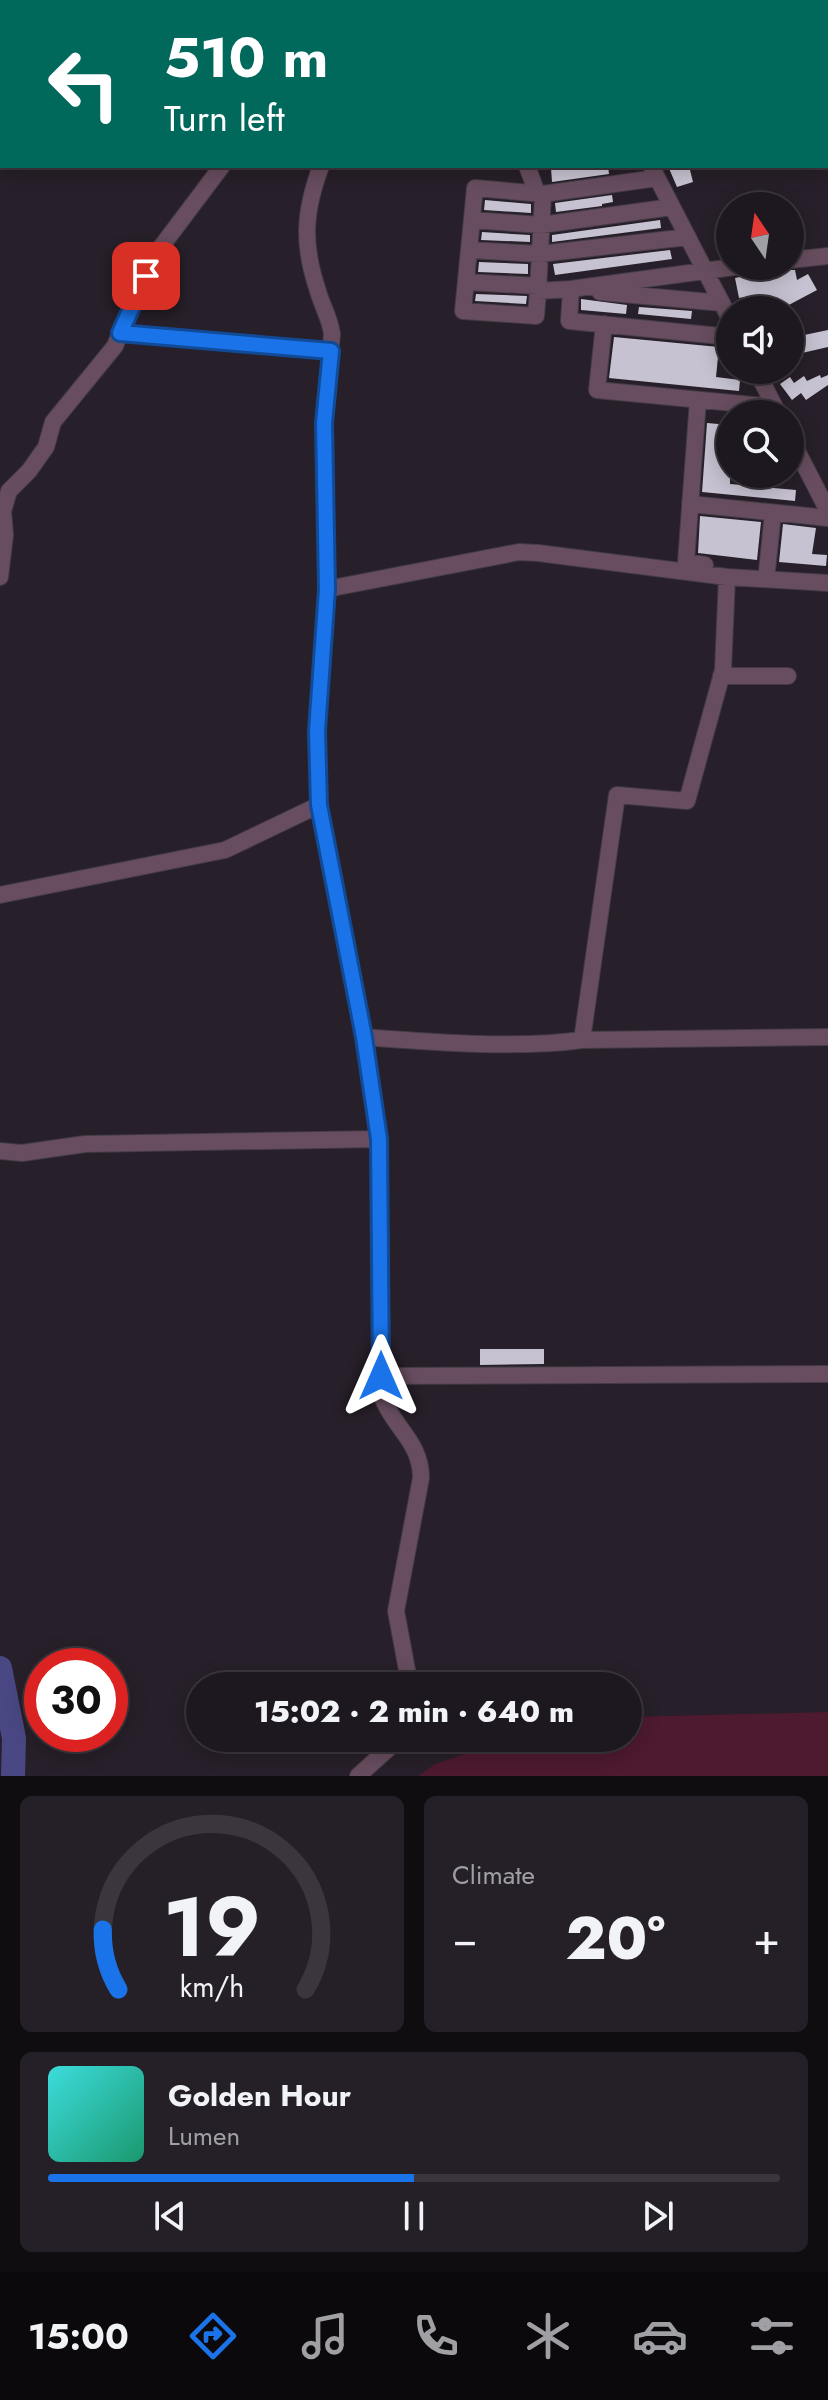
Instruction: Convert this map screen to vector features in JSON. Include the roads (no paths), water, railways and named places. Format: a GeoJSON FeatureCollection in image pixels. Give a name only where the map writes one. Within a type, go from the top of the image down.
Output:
{"type":"FeatureCollection","features":[{"type":"Feature","properties":{"kind":"street"},"geometry":{"type":"LineString","coordinates":[[0,577],[5,535],[3,511],[9,491],[29,471],[46,447],[53,422],[115,346],[161,247],[220,168]]}},
{"type":"Feature","properties":{"kind":"street"},"geometry":{"type":"LineString","coordinates":[[320,168],[309,197],[306,223],[316,287],[330,319],[332,334],[324,423],[327,589],[317,731],[319,805],[364,1037],[379,1139],[382,1397],[386,1408],[413,1445],[421,1467],[396,1611],[407,1672]]}},
{"type":"Feature","properties":{"kind":"street"},"geometry":{"type":"LineString","coordinates":[[528,168],[540,194],[536,316],[463,311],[475,188],[540,194],[654,172],[718,296]]}},
{"type":"Feature","properties":{"kind":"street"},"geometry":{"type":"LineString","coordinates":[[472,220],[541,225],[672,207]]}},
{"type":"Feature","properties":{"kind":"street"},"geometry":{"type":"LineString","coordinates":[[469,250],[540,254],[688,237]]}},
{"type":"Feature","properties":{"kind":"street"},"geometry":{"type":"LineString","coordinates":[[804,259],[828,256]]}},
{"type":"Feature","properties":{"kind":"street"},"geometry":{"type":"LineString","coordinates":[[571,289],[716,269]]}},
{"type":"Feature","properties":{"kind":"street"},"geometry":{"type":"LineString","coordinates":[[466,282],[716,302]]}},
{"type":"Feature","properties":{"kind":"street"},"geometry":{"type":"LineString","coordinates":[[571,289],[569,321],[716,336]]}},
{"type":"Feature","properties":{"kind":"street"},"geometry":{"type":"LineString","coordinates":[[604,324],[597,390],[716,402]]}},
{"type":"Feature","properties":{"kind":"street"},"geometry":{"type":"LineString","coordinates":[[120,333],[331,351]]}},
{"type":"Feature","properties":{"kind":"street"},"geometry":{"type":"LineString","coordinates":[[698,400],[686,562],[767,571],[828,573]]}},
{"type":"Feature","properties":{"kind":"street"},"geometry":{"type":"LineString","coordinates":[[804,464],[828,511]]}},
{"type":"Feature","properties":{"kind":"street"},"geometry":{"type":"LineString","coordinates":[[690,504],[828,518]]}},
{"type":"Feature","properties":{"kind":"street"},"geometry":{"type":"LineString","coordinates":[[767,571],[773,513]]}},
{"type":"Feature","properties":{"kind":"street"},"geometry":{"type":"LineString","coordinates":[[327,589],[519,552],[727,577],[828,583]]}},
{"type":"Feature","properties":{"kind":"street"},"geometry":{"type":"LineString","coordinates":[[582,1040],[617,795],[687,801],[721,676],[727,577]]}},
{"type":"Feature","properties":{"kind":"street"},"geometry":{"type":"LineString","coordinates":[[721,676],[788,676]]}},
{"type":"Feature","properties":{"kind":"street"},"geometry":{"type":"LineString","coordinates":[[0,895],[225,850],[319,805]]}},
{"type":"Feature","properties":{"kind":"street"},"geometry":{"type":"LineString","coordinates":[[364,1037],[552,1044],[582,1040],[828,1037]]}},
{"type":"Feature","properties":{"kind":"street"},"geometry":{"type":"LineString","coordinates":[[0,1151],[22,1153],[85,1144],[379,1139]]}},
{"type":"Feature","properties":{"kind":"street"},"geometry":{"type":"LineString","coordinates":[[381,1376],[828,1374]]}},
{"type":"Feature","properties":{"kind":"street"},"geometry":{"type":"LineString","coordinates":[[358,1776],[385,1752]]}},
{"type":"Feature","properties":{"kind":"waterway"},"geometry":{"type":"LineString","coordinates":[[0,1668],[14,1738],[13,1776]]}}]}
